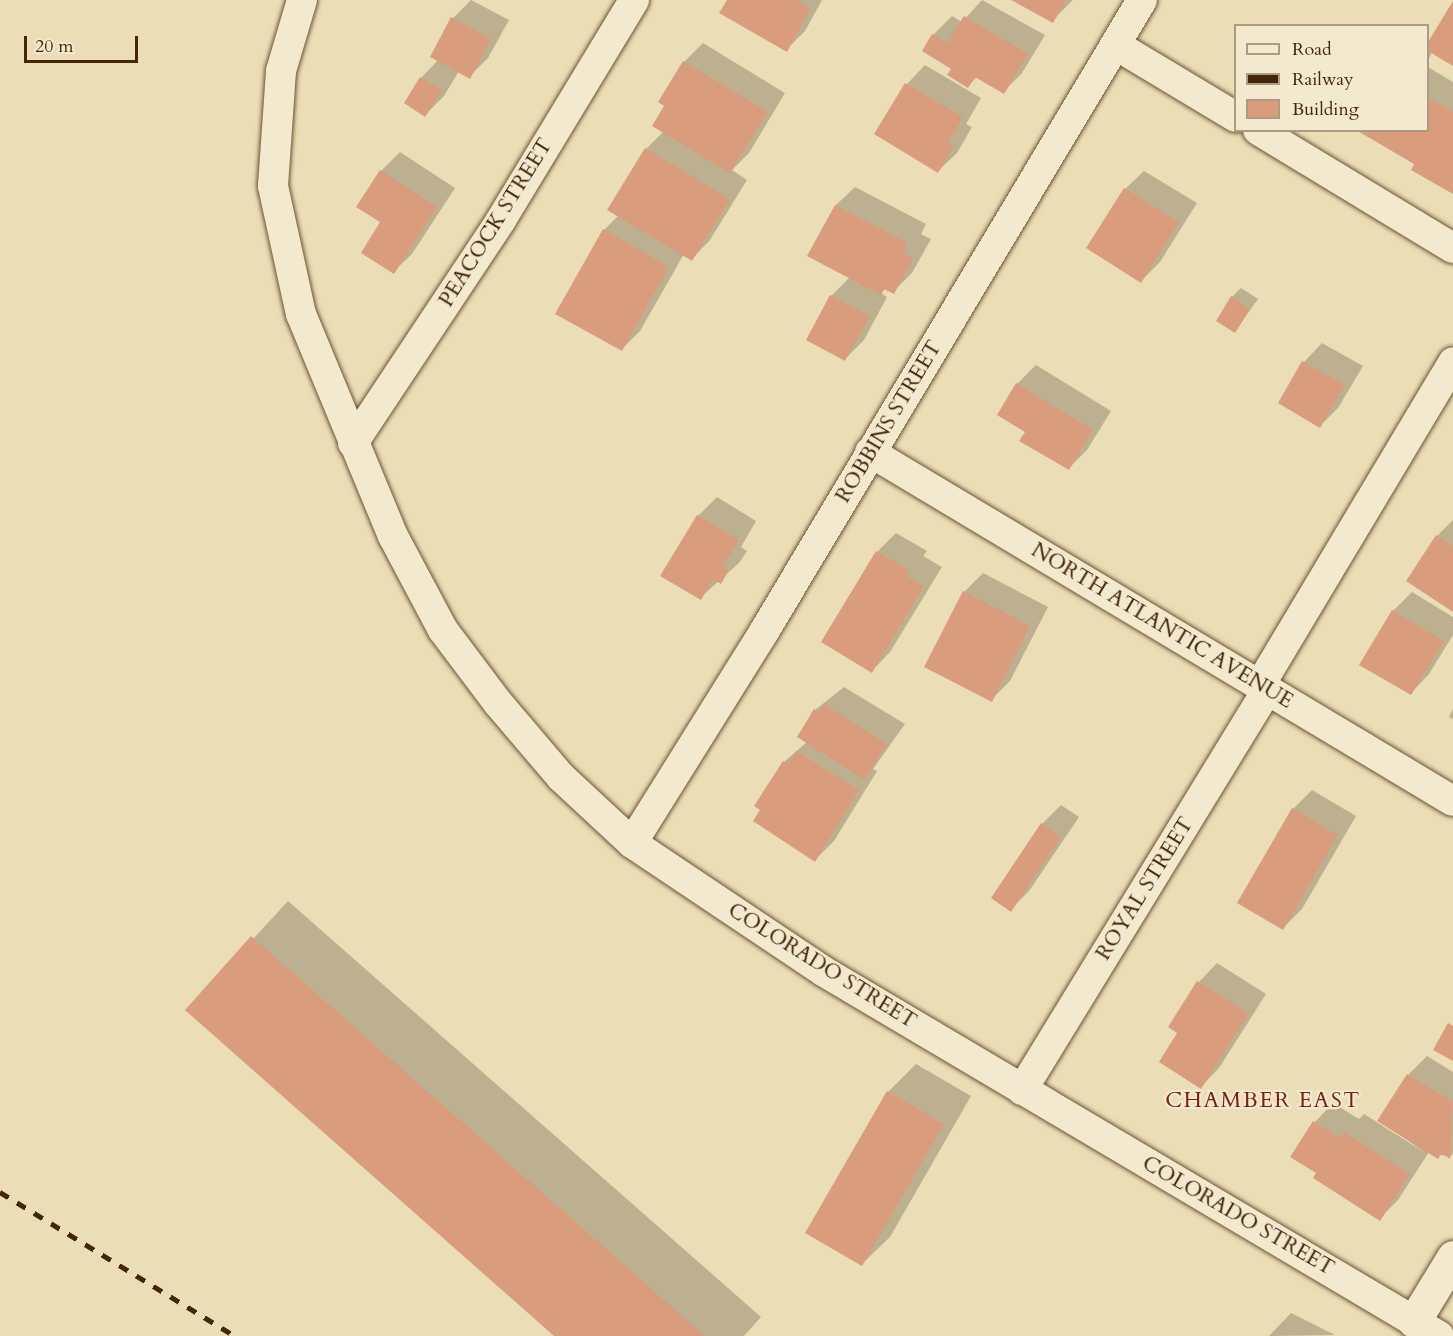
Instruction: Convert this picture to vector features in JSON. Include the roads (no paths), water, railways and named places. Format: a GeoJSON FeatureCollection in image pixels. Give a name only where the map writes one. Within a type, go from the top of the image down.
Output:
{"type":"FeatureCollection","features":[{"type":"Feature","properties":{"kind":"street","name":"COLORADO STREET"},"geometry":{"type":"LineString","coordinates":[[302,0],[281,71],[273,186],[301,314],[393,537],[443,630],[498,703],[561,777],[632,843],[823,971],[1426,1328]]}},
{"type":"Feature","properties":{"kind":"street","name":"PEACOCK STREET"},"geometry":{"type":"LineString","coordinates":[[353,443],[501,220],[634,0]]}},
{"type":"Feature","properties":{"kind":"street","name":"ROBBINS STREET"},"geometry":{"type":"LineString","coordinates":[[632,843],[1142,0]]}},
{"type":"Feature","properties":{"kind":"street"},"geometry":{"type":"LineString","coordinates":[[1116,45],[1234,116]]}},
{"type":"Feature","properties":{"kind":"street"},"geometry":{"type":"LineString","coordinates":[[1261,132],[1453,249]]}},
{"type":"Feature","properties":{"kind":"street","name":"ROYAL STREET"},"geometry":{"type":"LineString","coordinates":[[1022,1089],[1264,687],[1453,362]]}},
{"type":"Feature","properties":{"kind":"street","name":"NORTH ATLANTIC AVENUE"},"geometry":{"type":"LineString","coordinates":[[870,452],[1453,801]]}},
{"type":"Feature","properties":{"kind":"street"},"geometry":{"type":"LineString","coordinates":[[1426,1328],[1453,1257]]}},
{"type":"Feature","properties":{"kind":"railway"},"geometry":{"type":"LineString","coordinates":[[0,1192],[235,1336]]}},
{"type":"Feature","properties":{"kind":"district","name":"CHAMBER EAST"},"geometry":{"type":"Point","coordinates":[1263,1101]}}]}
